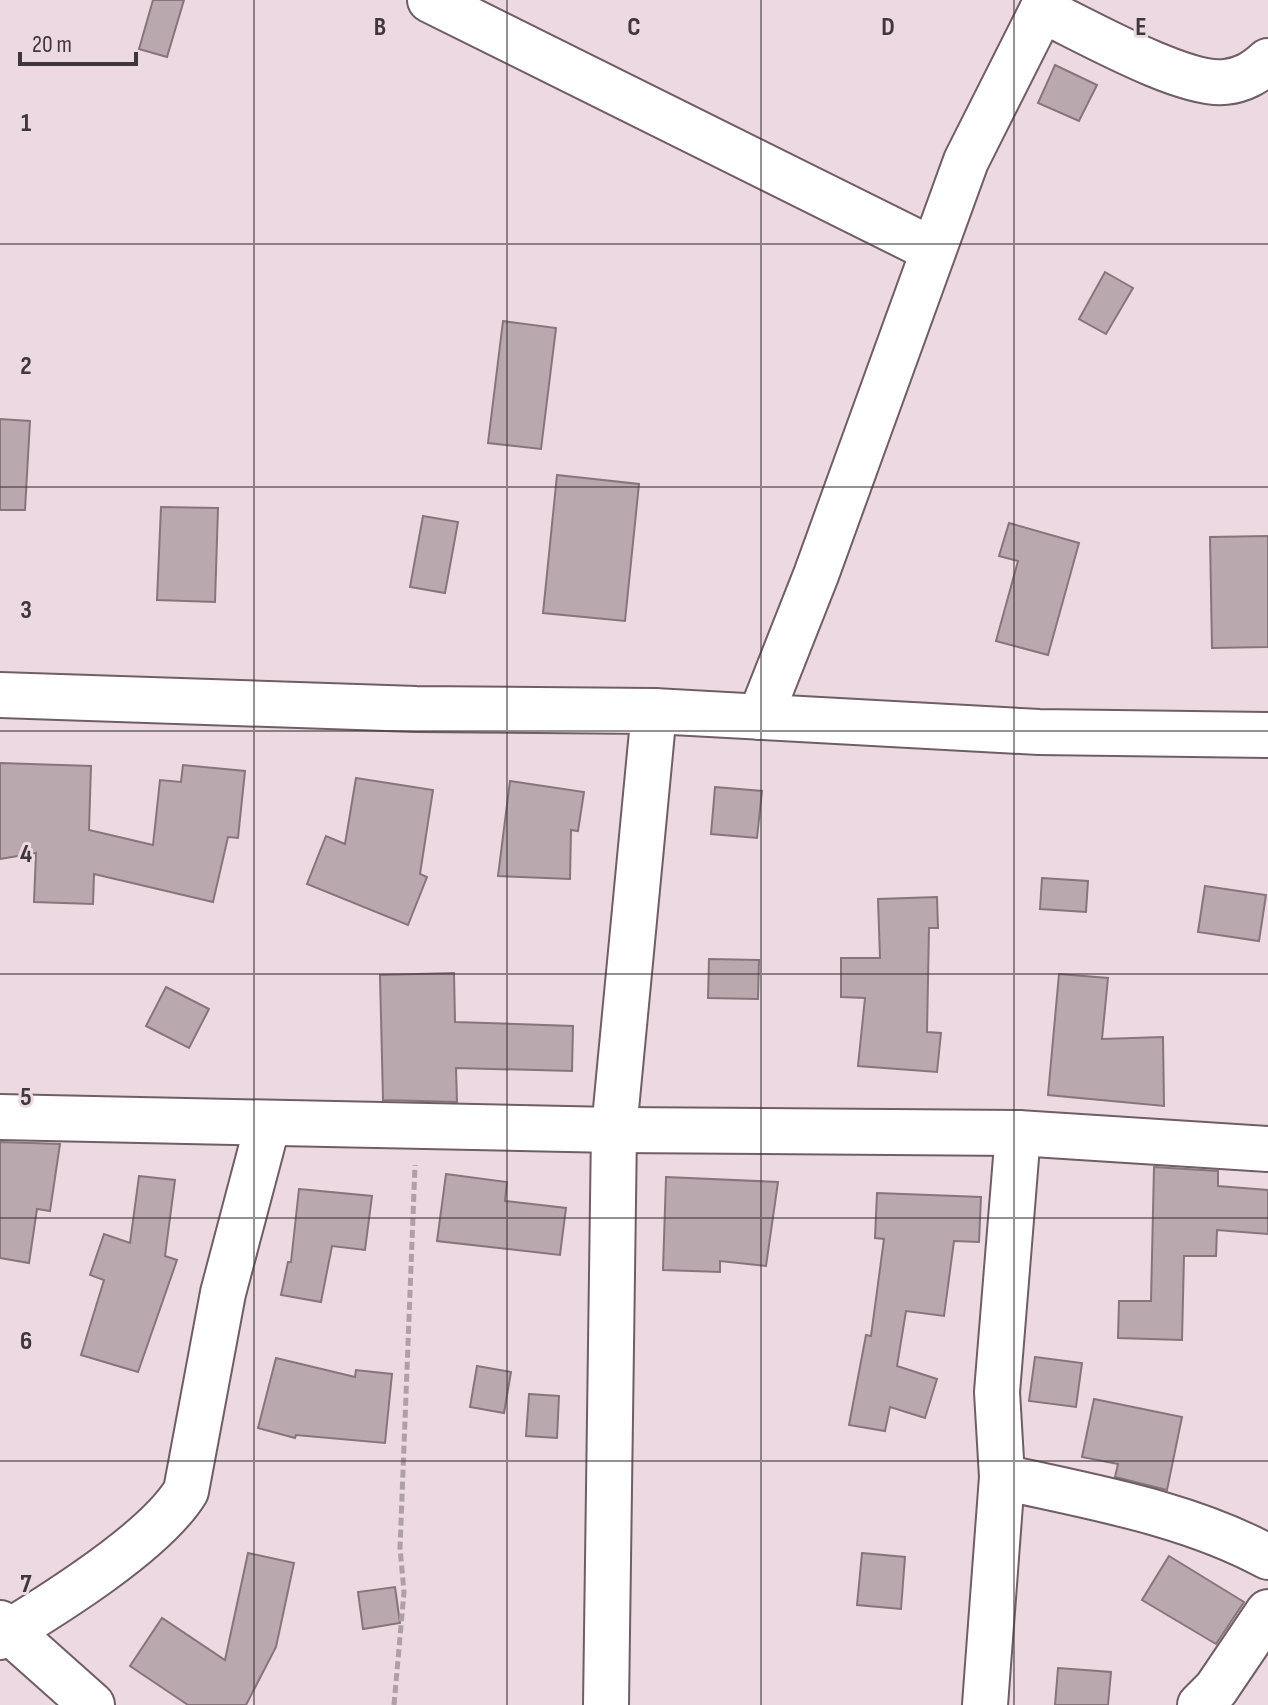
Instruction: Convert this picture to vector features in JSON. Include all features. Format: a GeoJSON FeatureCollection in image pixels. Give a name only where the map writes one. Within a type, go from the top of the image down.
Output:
{"type":"FeatureCollection","features":[{"type":"Feature","properties":{"kind":"street"},"geometry":{"type":"LineString","coordinates":[[430,0],[933,250]]}},
{"type":"Feature","properties":{"kind":"street"},"geometry":{"type":"LineString","coordinates":[[760,717],[816,575],[966,161],[1044,5],[1195,79],[1222,83],[1252,75],[1268,61]]}},
{"type":"Feature","properties":{"kind":"street"},"geometry":{"type":"LineString","coordinates":[[0,695],[416,709],[654,711],[1039,732],[1268,735]]}},
{"type":"Feature","properties":{"kind":"street"},"geometry":{"type":"LineString","coordinates":[[606,1705],[614,1130],[654,711]]}},
{"type":"Feature","properties":{"kind":"street"},"geometry":{"type":"LineString","coordinates":[[0,1117],[614,1130],[1018,1133],[1268,1149]]}},
{"type":"Feature","properties":{"kind":"street"},"geometry":{"type":"LineString","coordinates":[[92,1705],[3,1630],[134,1546],[174,1511],[186,1491],[228,1270],[268,1123]]}},
{"type":"Feature","properties":{"kind":"street"},"geometry":{"type":"LineString","coordinates":[[985,1705],[1002,1477],[997,1392],[1018,1133]]}},
{"type":"Feature","properties":{"kind":"street"},"geometry":{"type":"LineString","coordinates":[[1002,1477],[1200,1528],[1268,1557]]}},
{"type":"Feature","properties":{"kind":"street"},"geometry":{"type":"LineString","coordinates":[[1200,1705],[1216,1689],[1268,1612]]}},
{"type":"Feature","properties":{"kind":"path"},"geometry":{"type":"LineString","coordinates":[[394,1705],[404,1592],[400,1548],[416,1125]]}},
{"type":"Feature","properties":{"kind":"building"},"geometry":{"type":"Polygon","coordinates":[[[153,0],[184,0],[167,57],[139,49],[153,0]]]}},
{"type":"Feature","properties":{"kind":"building"},"geometry":{"type":"Polygon","coordinates":[[[1055,65],[1097,85],[1079,121],[1038,103],[1055,65]]]}},
{"type":"Feature","properties":{"kind":"building"},"geometry":{"type":"Polygon","coordinates":[[[1105,272],[1133,288],[1106,334],[1079,319],[1105,272]]]}},
{"type":"Feature","properties":{"kind":"building"},"geometry":{"type":"Polygon","coordinates":[[[503,321],[556,328],[541,449],[488,443],[503,321]]]}},
{"type":"Feature","properties":{"kind":"building"},"geometry":{"type":"Polygon","coordinates":[[[0,419],[30,421],[25,510],[0,510],[0,419]]]}},
{"type":"Feature","properties":{"kind":"building"},"geometry":{"type":"Polygon","coordinates":[[[557,475],[639,484],[625,621],[543,613],[557,475]]]}},
{"type":"Feature","properties":{"kind":"building"},"geometry":{"type":"Polygon","coordinates":[[[161,507],[218,508],[215,602],[157,600],[161,507]]]}},
{"type":"Feature","properties":{"kind":"building"},"geometry":{"type":"Polygon","coordinates":[[[423,516],[458,522],[445,593],[410,587],[423,516]]]}},
{"type":"Feature","properties":{"kind":"building"},"geometry":{"type":"Polygon","coordinates":[[[1009,523],[1079,543],[1048,655],[996,641],[1018,561],[999,556],[1009,523]]]}},
{"type":"Feature","properties":{"kind":"building"},"geometry":{"type":"Polygon","coordinates":[[[1268,536],[1268,647],[1212,648],[1210,537],[1268,536]]]}},
{"type":"Feature","properties":{"kind":"building"},"geometry":{"type":"Polygon","coordinates":[[[0,763],[91,766],[89,830],[153,845],[160,780],[181,782],[183,765],[245,771],[238,838],[228,837],[213,902],[94,874],[93,904],[34,902],[36,853],[0,859],[0,763]]]}},
{"type":"Feature","properties":{"kind":"building"},"geometry":{"type":"Polygon","coordinates":[[[356,778],[433,790],[420,874],[427,877],[408,925],[307,884],[326,836],[345,844],[356,778]]]}},
{"type":"Feature","properties":{"kind":"building"},"geometry":{"type":"Polygon","coordinates":[[[510,781],[584,792],[578,831],[571,830],[570,879],[498,876],[510,781]]]}},
{"type":"Feature","properties":{"kind":"building"},"geometry":{"type":"Polygon","coordinates":[[[715,787],[762,791],[757,838],[711,834],[715,787]]]}},
{"type":"Feature","properties":{"kind":"building"},"geometry":{"type":"Polygon","coordinates":[[[1042,878],[1088,881],[1086,912],[1040,909],[1042,878]]]}},
{"type":"Feature","properties":{"kind":"building"},"geometry":{"type":"Polygon","coordinates":[[[1205,886],[1266,895],[1259,941],[1198,932],[1205,886]]]}},
{"type":"Feature","properties":{"kind":"building"},"geometry":{"type":"Polygon","coordinates":[[[937,897],[938,928],[929,928],[927,1032],[941,1033],[937,1072],[858,1066],[865,998],[841,997],[841,958],[880,958],[878,899],[937,897]]]}},
{"type":"Feature","properties":{"kind":"building"},"geometry":{"type":"Polygon","coordinates":[[[709,959],[759,960],[758,999],[708,998],[709,959]]]}},
{"type":"Feature","properties":{"kind":"building"},"geometry":{"type":"Polygon","coordinates":[[[454,973],[455,1022],[573,1026],[572,1071],[456,1068],[457,1102],[383,1100],[380,975],[454,973]]]}},
{"type":"Feature","properties":{"kind":"building"},"geometry":{"type":"Polygon","coordinates":[[[1059,974],[1108,978],[1102,1039],[1163,1037],[1164,1106],[1048,1095],[1059,974]]]}},
{"type":"Feature","properties":{"kind":"building"},"geometry":{"type":"Polygon","coordinates":[[[166,987],[209,1009],[189,1048],[146,1026],[166,987]]]}},
{"type":"Feature","properties":{"kind":"building"},"geometry":{"type":"Polygon","coordinates":[[[0,1142],[60,1144],[50,1211],[37,1209],[29,1263],[0,1258],[0,1142]]]}},
{"type":"Feature","properties":{"kind":"building"},"geometry":{"type":"Polygon","coordinates":[[[1154,1167],[1218,1171],[1218,1186],[1268,1190],[1268,1234],[1217,1230],[1216,1256],[1184,1256],[1182,1340],[1118,1338],[1119,1301],[1151,1301],[1154,1167]]]}},
{"type":"Feature","properties":{"kind":"building"},"geometry":{"type":"Polygon","coordinates":[[[446,1174],[507,1182],[505,1201],[566,1208],[560,1255],[437,1241],[446,1174]]]}},
{"type":"Feature","properties":{"kind":"building"},"geometry":{"type":"Polygon","coordinates":[[[139,1176],[175,1180],[165,1256],[177,1260],[138,1372],[81,1355],[104,1280],[90,1275],[104,1234],[130,1243],[139,1176]]]}},
{"type":"Feature","properties":{"kind":"building"},"geometry":{"type":"Polygon","coordinates":[[[666,1177],[778,1182],[766,1266],[720,1261],[720,1272],[663,1270],[666,1177]]]}},
{"type":"Feature","properties":{"kind":"building"},"geometry":{"type":"Polygon","coordinates":[[[299,1189],[372,1196],[365,1250],[332,1246],[321,1302],[281,1295],[288,1262],[291,1262],[299,1189]]]}},
{"type":"Feature","properties":{"kind":"building"},"geometry":{"type":"Polygon","coordinates":[[[877,1193],[981,1197],[979,1242],[954,1241],[944,1316],[906,1311],[897,1366],[937,1379],[925,1418],[890,1407],[885,1431],[849,1425],[866,1335],[871,1336],[884,1239],[875,1238],[877,1193]]]}},
{"type":"Feature","properties":{"kind":"building"},"geometry":{"type":"Polygon","coordinates":[[[1035,1357],[1082,1363],[1076,1407],[1029,1401],[1035,1357]]]}},
{"type":"Feature","properties":{"kind":"building"},"geometry":{"type":"Polygon","coordinates":[[[276,1358],[355,1377],[356,1370],[392,1374],[385,1443],[296,1435],[295,1438],[258,1428],[276,1358]]]}},
{"type":"Feature","properties":{"kind":"building"},"geometry":{"type":"Polygon","coordinates":[[[477,1366],[511,1372],[504,1413],[470,1407],[477,1366]]]}},
{"type":"Feature","properties":{"kind":"building"},"geometry":{"type":"Polygon","coordinates":[[[529,1394],[559,1396],[557,1438],[526,1436],[529,1394]]]}},
{"type":"Feature","properties":{"kind":"building"},"geometry":{"type":"Polygon","coordinates":[[[1094,1399],[1182,1417],[1167,1490],[1115,1477],[1118,1464],[1082,1457],[1094,1399]]]}},
{"type":"Feature","properties":{"kind":"building"},"geometry":{"type":"Polygon","coordinates":[[[248,1553],[294,1563],[276,1647],[246,1705],[188,1705],[130,1666],[162,1618],[225,1660],[248,1553]]]}},
{"type":"Feature","properties":{"kind":"building"},"geometry":{"type":"Polygon","coordinates":[[[862,1553],[905,1557],[901,1609],[857,1605],[862,1553]]]}},
{"type":"Feature","properties":{"kind":"building"},"geometry":{"type":"Polygon","coordinates":[[[1169,1556],[1244,1602],[1216,1644],[1142,1600],[1169,1556]]]}},
{"type":"Feature","properties":{"kind":"building"},"geometry":{"type":"Polygon","coordinates":[[[395,1587],[400,1623],[363,1629],[358,1592],[395,1587]]]}},
{"type":"Feature","properties":{"kind":"building"},"geometry":{"type":"Polygon","coordinates":[[[1058,1668],[1111,1672],[1108,1705],[1055,1705],[1058,1668]]]}}]}
